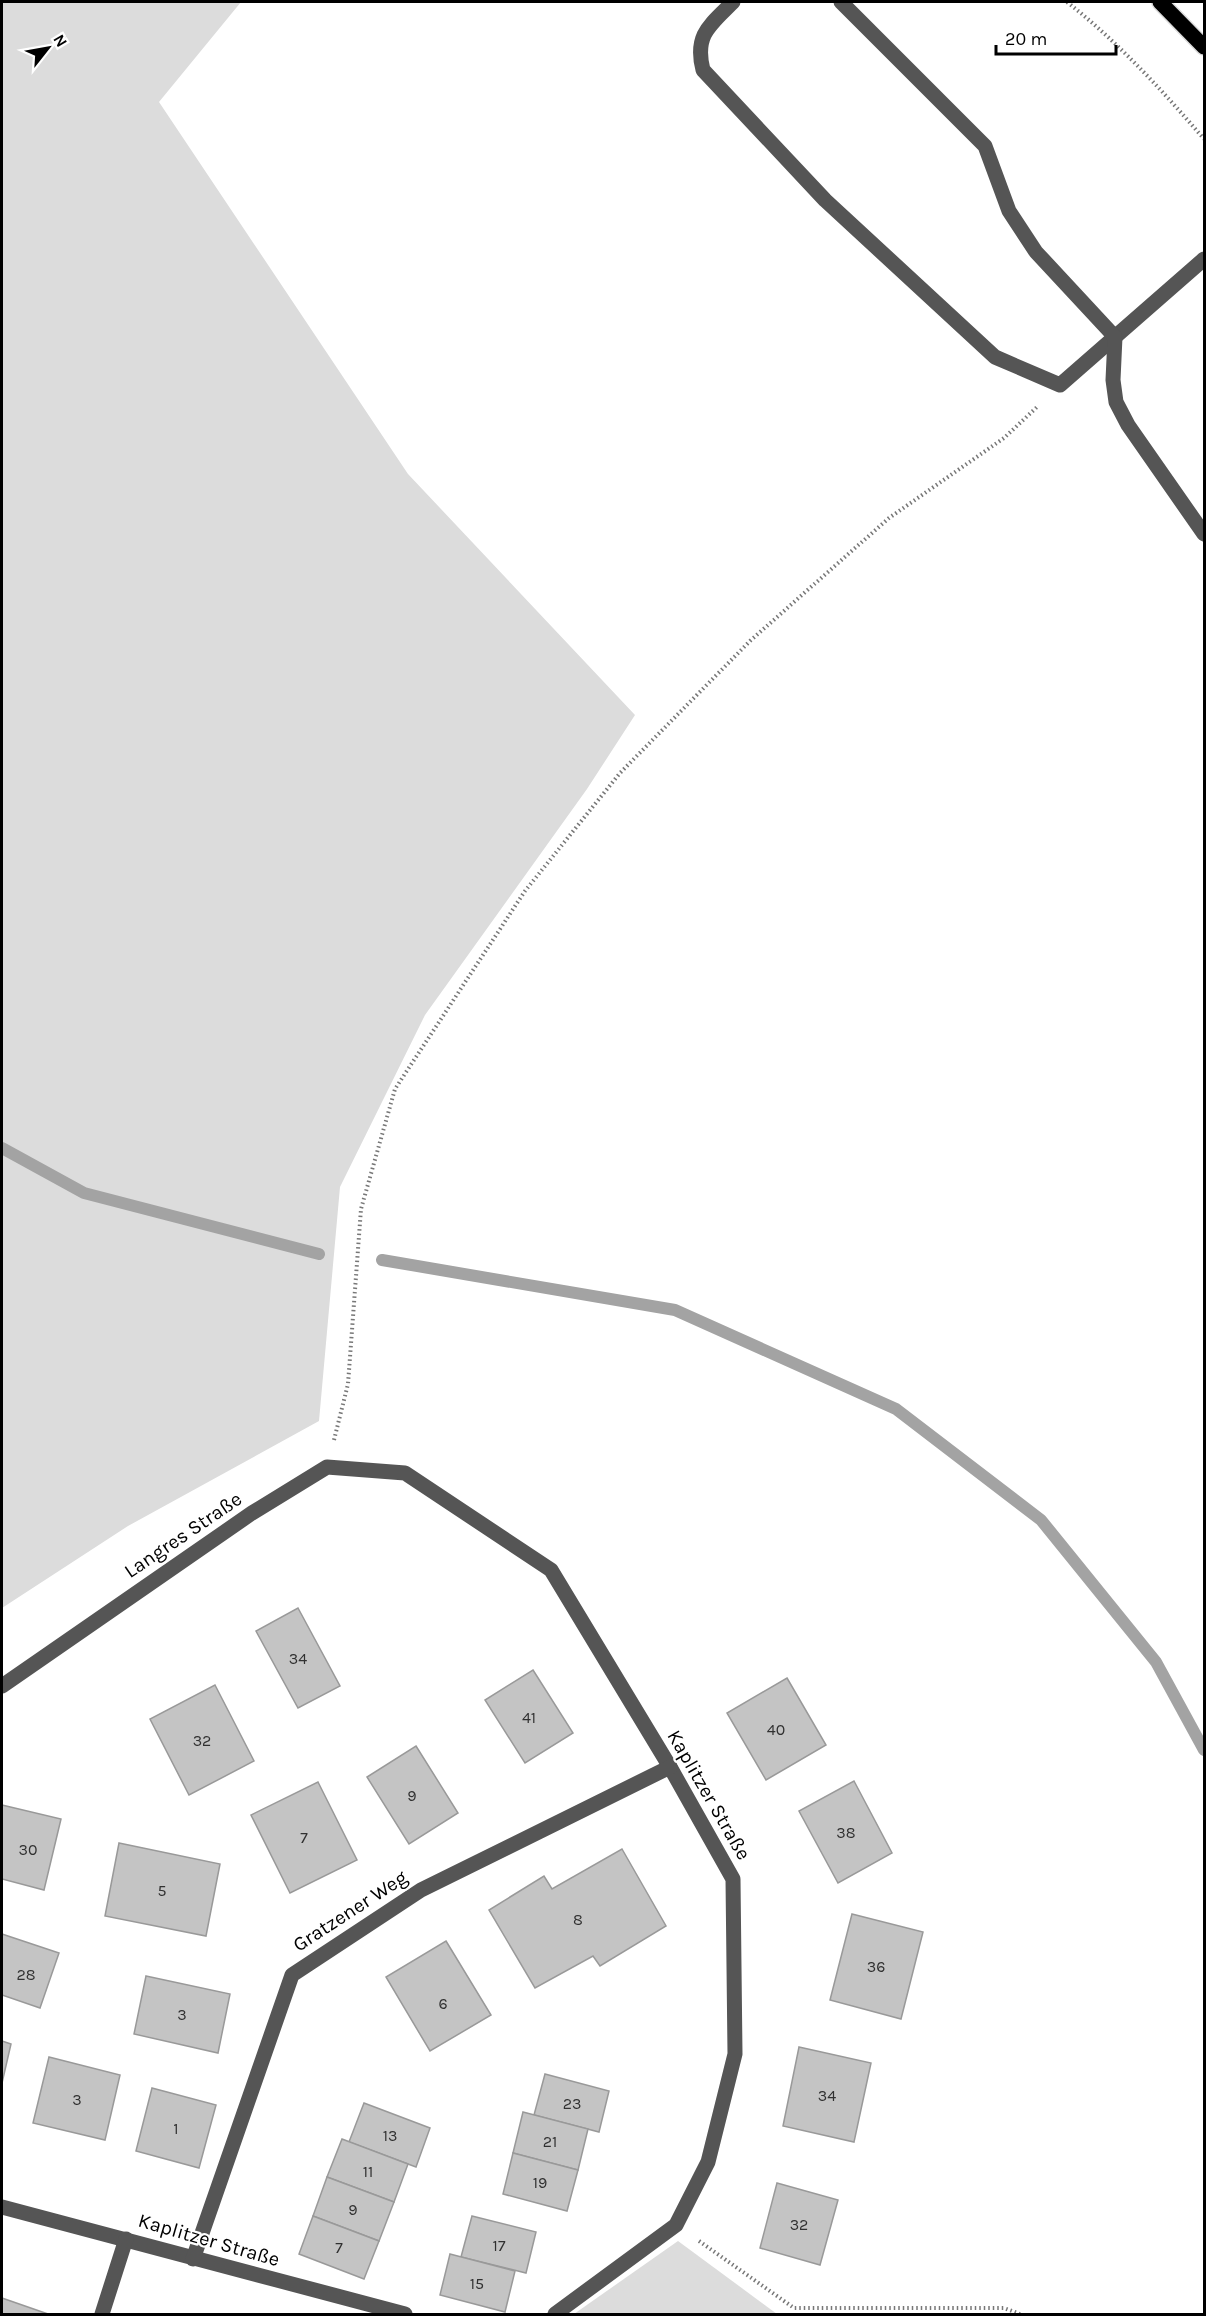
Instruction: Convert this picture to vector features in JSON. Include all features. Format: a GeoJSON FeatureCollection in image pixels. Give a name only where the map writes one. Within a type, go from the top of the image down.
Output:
{"type":"FeatureCollection","features":[{"type":"Feature","properties":{"kind":"main road"},"geometry":{"type":"LineString","coordinates":[[1160,2],[1204,47]]}},
{"type":"Feature","properties":{"kind":"street"},"geometry":{"type":"LineString","coordinates":[[733,2],[705,30],[698,52],[703,70],[825,200],[995,357],[1060,386],[1204,259]]}},
{"type":"Feature","properties":{"kind":"street"},"geometry":{"type":"LineString","coordinates":[[841,2],[985,146],[1009,211],[1036,252],[1115,337],[1113,380],[1116,402],[1128,425],[1204,534]]}},
{"type":"Feature","properties":{"kind":"street","name":"Kaplitzer Straße"},"geometry":{"type":"LineString","coordinates":[[327,1467],[405,1473],[551,1570],[670,1767],[732,1879],[735,2054],[708,2162],[676,2225],[555,2314]]}},
{"type":"Feature","properties":{"kind":"street","name":"Langres Straße"},"geometry":{"type":"LineString","coordinates":[[2,1686],[252,1513],[327,1467]]}},
{"type":"Feature","properties":{"kind":"street","name":"Gratzener Weg"},"geometry":{"type":"LineString","coordinates":[[193,2259],[292,1975],[421,1890],[670,1767]]}},
{"type":"Feature","properties":{"kind":"street","name":"Kaplitzer Straße"},"geometry":{"type":"LineString","coordinates":[[2,2206],[405,2314]]}},
{"type":"Feature","properties":{"kind":"street"},"geometry":{"type":"LineString","coordinates":[[102,2314],[126,2239]]}},
{"type":"Feature","properties":{"kind":"path"},"geometry":{"type":"LineString","coordinates":[[1067,2],[1096,24],[1169,98],[1204,139]]}},
{"type":"Feature","properties":{"kind":"path"},"geometry":{"type":"LineString","coordinates":[[327,1467],[348,1384],[361,1209],[395,1089],[525,891],[620,773],[750,642],[889,518],[1004,438],[1060,386]]}},
{"type":"Feature","properties":{"kind":"path"},"geometry":{"type":"LineString","coordinates":[[676,2225],[794,2308],[1004,2308],[1020,2314]]}},
{"type":"Feature","properties":{"kind":"shaded area"},"geometry":{"type":"Polygon","coordinates":[[[2,2],[241,2],[159,102],[408,474],[635,715],[587,789],[425,1015],[340,1187],[319,1421],[128,1526],[2,1608],[2,2]]]}},
{"type":"Feature","properties":{"kind":"shaded area"},"geometry":{"type":"Polygon","coordinates":[[[678,2241],[777,2314],[574,2314],[678,2241]]]}},
{"type":"Feature","properties":{"kind":"building"},"geometry":{"type":"Polygon","coordinates":[[[298,1608],[340,1686],[298,1708],[256,1631],[298,1608]]]}},
{"type":"Feature","properties":{"kind":"building"},"geometry":{"type":"Polygon","coordinates":[[[533,1670],[573,1733],[525,1763],[485,1700],[533,1670]]]}},
{"type":"Feature","properties":{"kind":"building"},"geometry":{"type":"Polygon","coordinates":[[[787,1678],[826,1745],[766,1780],[727,1713],[787,1678]]]}},
{"type":"Feature","properties":{"kind":"building"},"geometry":{"type":"Polygon","coordinates":[[[215,1685],[254,1761],[189,1795],[150,1719],[215,1685]]]}},
{"type":"Feature","properties":{"kind":"building"},"geometry":{"type":"Polygon","coordinates":[[[416,1746],[458,1813],[409,1844],[367,1777],[416,1746]]]}},
{"type":"Feature","properties":{"kind":"building"},"geometry":{"type":"Polygon","coordinates":[[[854,1781],[892,1853],[838,1883],[799,1811],[854,1781]]]}},
{"type":"Feature","properties":{"kind":"building"},"geometry":{"type":"Polygon","coordinates":[[[318,1782],[357,1860],[290,1893],[251,1815],[318,1782]]]}},
{"type":"Feature","properties":{"kind":"building"},"geometry":{"type":"Polygon","coordinates":[[[2,1805],[61,1819],[44,1890],[2,1879],[2,1805]]]}},
{"type":"Feature","properties":{"kind":"building"},"geometry":{"type":"Polygon","coordinates":[[[119,1843],[220,1864],[206,1936],[105,1916],[119,1843]]]}},
{"type":"Feature","properties":{"kind":"building"},"geometry":{"type":"Polygon","coordinates":[[[622,1849],[666,1926],[600,1966],[593,1956],[535,1988],[489,1910],[544,1876],[552,1889],[622,1849]]]}},
{"type":"Feature","properties":{"kind":"building"},"geometry":{"type":"Polygon","coordinates":[[[852,1914],[923,1932],[901,2019],[830,2000],[852,1914]]]}},
{"type":"Feature","properties":{"kind":"building"},"geometry":{"type":"Polygon","coordinates":[[[2,1934],[59,1953],[40,2008],[2,1995],[2,1934]]]}},
{"type":"Feature","properties":{"kind":"building"},"geometry":{"type":"Polygon","coordinates":[[[446,1941],[491,2015],[430,2051],[386,1977],[446,1941]]]}},
{"type":"Feature","properties":{"kind":"building"},"geometry":{"type":"Polygon","coordinates":[[[146,1976],[230,1994],[218,2053],[134,2034],[146,1976]]]}},
{"type":"Feature","properties":{"kind":"building"},"geometry":{"type":"Polygon","coordinates":[[[2,2041],[11,2044],[2,2083],[2,2041]]]}},
{"type":"Feature","properties":{"kind":"building"},"geometry":{"type":"Polygon","coordinates":[[[799,2047],[871,2063],[854,2142],[783,2126],[799,2047]]]}},
{"type":"Feature","properties":{"kind":"building"},"geometry":{"type":"Polygon","coordinates":[[[49,2057],[120,2075],[105,2140],[33,2123],[49,2057]]]}},
{"type":"Feature","properties":{"kind":"building"},"geometry":{"type":"Polygon","coordinates":[[[545,2074],[609,2091],[599,2132],[534,2115],[545,2074]]]}},
{"type":"Feature","properties":{"kind":"building"},"geometry":{"type":"Polygon","coordinates":[[[152,2088],[216,2105],[199,2168],[136,2151],[152,2088]]]}},
{"type":"Feature","properties":{"kind":"building"},"geometry":{"type":"Polygon","coordinates":[[[364,2103],[430,2128],[416,2167],[349,2142],[364,2103]]]}},
{"type":"Feature","properties":{"kind":"building"},"geometry":{"type":"Polygon","coordinates":[[[523,2112],[588,2129],[578,2170],[513,2153],[523,2112]]]}},
{"type":"Feature","properties":{"kind":"building"},"geometry":{"type":"Polygon","coordinates":[[[342,2139],[408,2164],[394,2202],[327,2177],[342,2139]]]}},
{"type":"Feature","properties":{"kind":"building"},"geometry":{"type":"Polygon","coordinates":[[[513,2153],[578,2170],[567,2211],[503,2194],[513,2153]]]}},
{"type":"Feature","properties":{"kind":"building"},"geometry":{"type":"Polygon","coordinates":[[[327,2177],[394,2202],[379,2241],[313,2216],[327,2177]]]}},
{"type":"Feature","properties":{"kind":"building"},"geometry":{"type":"Polygon","coordinates":[[[777,2183],[838,2200],[820,2265],[760,2248],[777,2183]]]}},
{"type":"Feature","properties":{"kind":"building"},"geometry":{"type":"Polygon","coordinates":[[[313,2216],[379,2241],[364,2279],[299,2254],[313,2216]]]}},
{"type":"Feature","properties":{"kind":"building"},"geometry":{"type":"Polygon","coordinates":[[[472,2216],[536,2232],[526,2273],[461,2257],[472,2216]]]}},
{"type":"Feature","properties":{"kind":"building"},"geometry":{"type":"Polygon","coordinates":[[[450,2254],[515,2271],[505,2312],[440,2295],[450,2254]]]}},
{"type":"Feature","properties":{"kind":"building"},"geometry":{"type":"Polygon","coordinates":[[[2,2298],[48,2314],[2,2314],[2,2298]]]}},
{"type":"Feature","properties":{"kind":"waterway"},"geometry":{"type":"LineString","coordinates":[[2,1148],[84,1193],[319,1254]]}},
{"type":"Feature","properties":{"kind":"waterway"},"geometry":{"type":"LineString","coordinates":[[382,1260],[675,1310],[896,1409],[1041,1520],[1156,1662],[1204,1750]]}}]}
